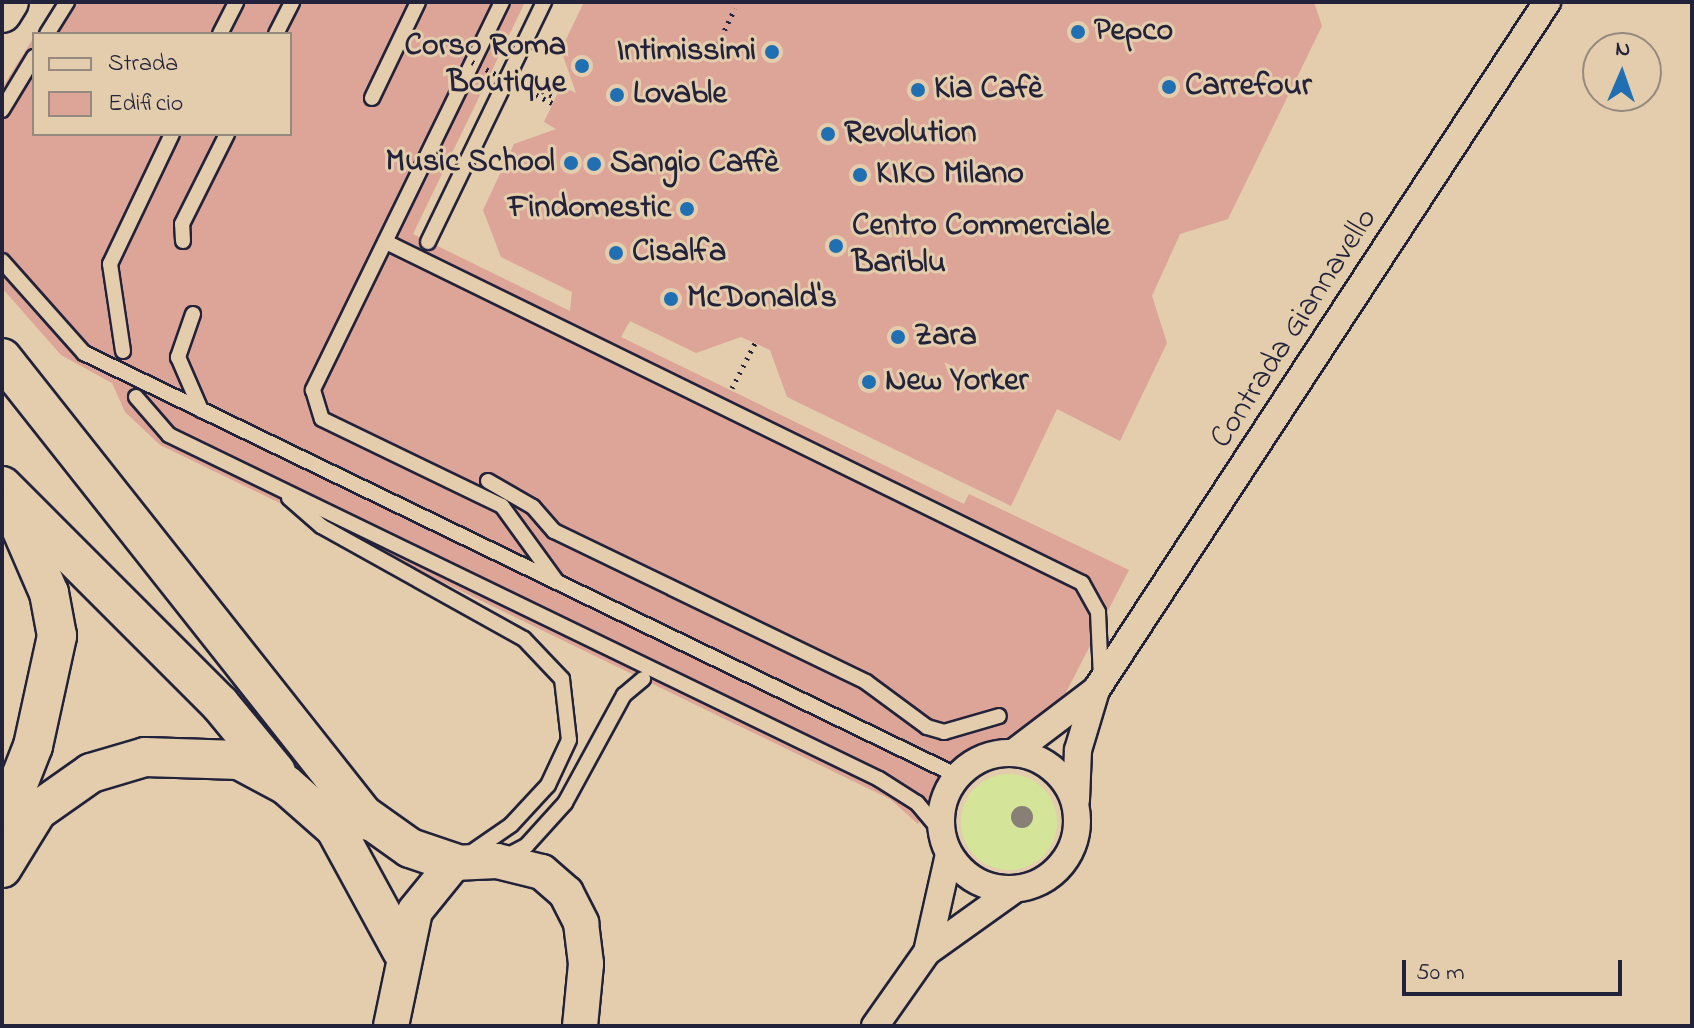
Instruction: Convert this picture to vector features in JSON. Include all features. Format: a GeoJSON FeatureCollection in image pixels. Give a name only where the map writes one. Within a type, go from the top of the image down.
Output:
{"type":"FeatureCollection","features":[{"type":"Feature","properties":{"kind":"main road"},"geometry":{"type":"LineString","coordinates":[[2,13],[9,2]]}},
{"type":"Feature","properties":{"kind":"main road"},"geometry":{"type":"LineString","coordinates":[[2,358],[368,821]]}},
{"type":"Feature","properties":{"kind":"main road"},"geometry":{"type":"LineString","coordinates":[[2,486],[220,704],[286,785],[335,828],[402,951]]}},
{"type":"Feature","properties":{"kind":"main road"},"geometry":{"type":"LineString","coordinates":[[2,492],[49,593],[57,636],[33,746],[2,825]]}},
{"type":"Feature","properties":{"kind":"main road"},"geometry":{"type":"LineString","coordinates":[[220,704],[368,821],[410,848],[454,863]]}},
{"type":"Feature","properties":{"kind":"main road"},"geometry":{"type":"LineString","coordinates":[[2,868],[37,811],[91,773],[132,761],[202,754],[239,760],[286,785]]}},
{"type":"Feature","properties":{"kind":"street","name":"Contrada Giannavello"},"geometry":{"type":"LineString","coordinates":[[1099,687],[1547,2]]}},
{"type":"Feature","properties":{"kind":"street"},"geometry":{"type":"LineString","coordinates":[[1013,753],[1099,687]]}},
{"type":"Feature","properties":{"kind":"street"},"geometry":{"type":"LineString","coordinates":[[875,1026],[927,952],[1015,889],[1064,863],[1077,808],[1078,750],[1099,687]]}},
{"type":"Feature","properties":{"kind":"street"},"geometry":{"type":"LineString","coordinates":[[927,952],[945,843],[943,802],[958,776],[983,758],[1013,753],[1042,761],[1065,780],[1077,808]]}},
{"type":"Feature","properties":{"kind":"street"},"geometry":{"type":"LineString","coordinates":[[945,843],[966,874],[1015,889]]}},
{"type":"Feature","properties":{"kind":"street"},"geometry":{"type":"LineString","coordinates":[[391,1026],[402,951],[415,911],[454,863],[497,861],[542,872],[566,893],[581,923],[586,964],[580,1026]]}},
{"type":"Feature","properties":{"kind":"lane"},"geometry":{"type":"LineString","coordinates":[[48,32],[67,2]]}},
{"type":"Feature","properties":{"kind":"lane"},"geometry":{"type":"LineString","coordinates":[[221,32],[236,2]]}},
{"type":"Feature","properties":{"kind":"lane"},"geometry":{"type":"LineString","coordinates":[[277,32],[292,2]]}},
{"type":"Feature","properties":{"kind":"lane"},"geometry":{"type":"LineString","coordinates":[[372,98],[418,2]]}},
{"type":"Feature","properties":{"kind":"lane"},"geometry":{"type":"LineString","coordinates":[[502,2],[313,390],[322,419],[502,506],[558,582]]}},
{"type":"Feature","properties":{"kind":"lane"},"geometry":{"type":"LineString","coordinates":[[428,242],[544,2]]}},
{"type":"Feature","properties":{"kind":"lane"},"geometry":{"type":"LineString","coordinates":[[2,110],[32,60]]}},
{"type":"Feature","properties":{"kind":"lane"},"geometry":{"type":"LineString","coordinates":[[123,351],[114,305],[112,255],[171,136]]}},
{"type":"Feature","properties":{"kind":"lane"},"geometry":{"type":"LineString","coordinates":[[183,241],[182,224],[226,136]]}},
{"type":"Feature","properties":{"kind":"lane"},"geometry":{"type":"LineString","coordinates":[[386,242],[1082,583],[1098,612],[1099,687]]}},
{"type":"Feature","properties":{"kind":"lane"},"geometry":{"type":"LineString","coordinates":[[2,261],[73,346],[958,776]]}},
{"type":"Feature","properties":{"kind":"lane"},"geometry":{"type":"LineString","coordinates":[[193,314],[178,357],[201,410]]}},
{"type":"Feature","properties":{"kind":"lane"},"geometry":{"type":"LineString","coordinates":[[136,397],[169,435],[879,779],[917,803],[945,843]]}},
{"type":"Feature","properties":{"kind":"lane"},"geometry":{"type":"LineString","coordinates":[[488,481],[533,507],[554,531],[866,682],[927,727],[944,732],[999,716]]}},
{"type":"Feature","properties":{"kind":"lane"},"geometry":{"type":"LineString","coordinates":[[274,485],[321,526],[524,639],[562,679],[569,740],[548,785],[511,825],[454,863]]}},
{"type":"Feature","properties":{"kind":"lane"},"geometry":{"type":"LineString","coordinates":[[497,861],[527,845],[565,803],[624,695],[643,679]]}},
{"type":"Feature","properties":{"kind":"path"},"geometry":{"type":"LineString","coordinates":[[711,59],[735,8]]}},
{"type":"Feature","properties":{"kind":"path"},"geometry":{"type":"LineString","coordinates":[[472,62],[554,100],[509,74]]}},
{"type":"Feature","properties":{"kind":"path"},"geometry":{"type":"LineString","coordinates":[[723,407],[755,343]]}},
{"type":"Feature","properties":{"kind":"green space"},"geometry":{"type":"Polygon","coordinates":[[[1009,774],[1027,778],[1043,788],[1053,804],[1057,822],[1053,840],[1043,856],[1027,866],[1009,870],[991,866],[975,856],[965,840],[961,822],[965,804],[975,788],[991,778],[1009,774]]]}},
{"type":"Feature","properties":{"kind":"building"},"geometry":{"type":"Polygon","coordinates":[[[56,2],[525,2],[413,234],[570,311],[572,292],[501,257],[483,210],[514,144],[556,129],[544,122],[561,86],[576,93],[561,50],[584,2],[1314,2],[1322,26],[1228,219],[1180,234],[1152,296],[1167,343],[1120,441],[1057,409],[1011,506],[787,397],[770,350],[741,337],[696,353],[630,321],[621,337],[964,504],[969,494],[1129,570],[1059,706],[1018,735],[952,761],[918,824],[890,799],[160,445],[125,412],[112,383],[61,355],[2,288],[2,88],[32,40],[32,136],[292,136],[292,32],[37,32],[56,2]]]}},
{"type":"Feature","properties":{"kind":"place","name":"Pepco"},"geometry":{"type":"Point","coordinates":[1078,32]}},
{"type":"Feature","properties":{"kind":"place","name":"Intimissimi"},"geometry":{"type":"Point","coordinates":[772,52]}},
{"type":"Feature","properties":{"kind":"place","name":"Corso Roma Boutique"},"geometry":{"type":"Point","coordinates":[582,66]}},
{"type":"Feature","properties":{"kind":"place","name":"Carrefour"},"geometry":{"type":"Point","coordinates":[1169,87]}},
{"type":"Feature","properties":{"kind":"place","name":"Kia Cafè"},"geometry":{"type":"Point","coordinates":[918,90]}},
{"type":"Feature","properties":{"kind":"place","name":"Lovable"},"geometry":{"type":"Point","coordinates":[617,95]}},
{"type":"Feature","properties":{"kind":"place","name":"Revolution"},"geometry":{"type":"Point","coordinates":[828,134]}},
{"type":"Feature","properties":{"kind":"place","name":"Music School"},"geometry":{"type":"Point","coordinates":[571,163]}},
{"type":"Feature","properties":{"kind":"place","name":"Sangio Caffè"},"geometry":{"type":"Point","coordinates":[594,164]}},
{"type":"Feature","properties":{"kind":"place","name":"KIKO Milano"},"geometry":{"type":"Point","coordinates":[860,175]}},
{"type":"Feature","properties":{"kind":"place","name":"Findomestic"},"geometry":{"type":"Point","coordinates":[687,209]}},
{"type":"Feature","properties":{"kind":"place","name":"Centro Commerciale Bariblu"},"geometry":{"type":"Point","coordinates":[836,246]}},
{"type":"Feature","properties":{"kind":"place","name":"Cisalfa"},"geometry":{"type":"Point","coordinates":[616,253]}},
{"type":"Feature","properties":{"kind":"place","name":"McDonald's"},"geometry":{"type":"Point","coordinates":[671,299]}},
{"type":"Feature","properties":{"kind":"place","name":"Zara"},"geometry":{"type":"Point","coordinates":[898,337]}},
{"type":"Feature","properties":{"kind":"place","name":"New Yorker"},"geometry":{"type":"Point","coordinates":[869,382]}}]}
